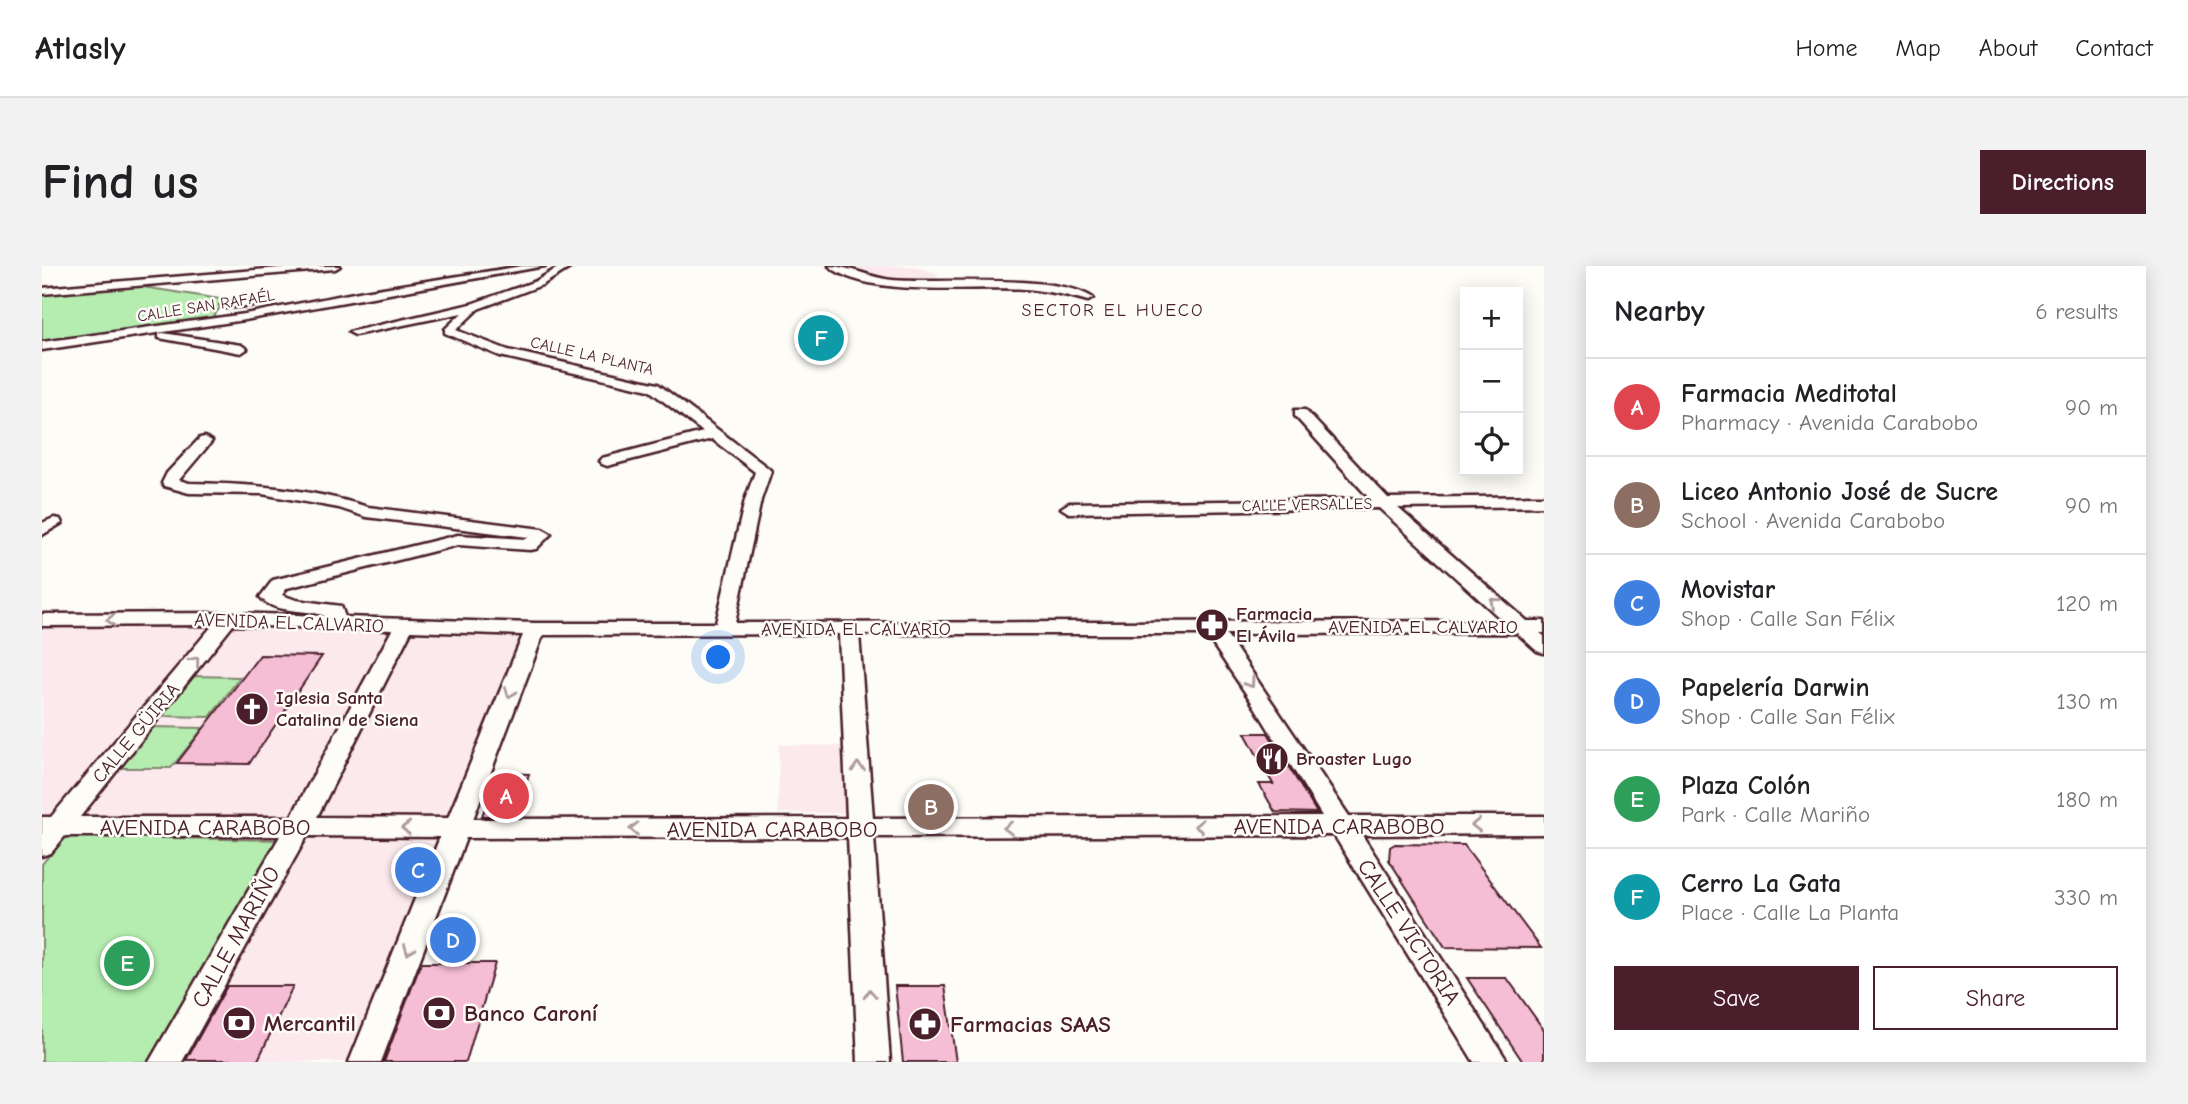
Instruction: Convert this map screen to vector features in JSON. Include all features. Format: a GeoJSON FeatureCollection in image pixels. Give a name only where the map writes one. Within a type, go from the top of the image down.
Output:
{"type":"FeatureCollection","features":[{"type":"Feature","properties":{"kind":"street"},"geometry":{"type":"LineString","coordinates":[[42,291],[335,266]]}},
{"type":"Feature","properties":{"kind":"street","name":"CALLE SAN RAFAÉL"},"geometry":{"type":"LineString","coordinates":[[42,346],[245,317],[292,301],[540,266]]}},
{"type":"Feature","properties":{"kind":"street","name":"CALLE LA PLANTA"},"geometry":{"type":"LineString","coordinates":[[568,266],[539,283],[474,307],[449,331],[503,353],[653,387],[763,471],[753,500],[724,629]]}},
{"type":"Feature","properties":{"kind":"street"},"geometry":{"type":"LineString","coordinates":[[834,266],[862,277],[889,283],[1041,287],[1088,298]]}},
{"type":"Feature","properties":{"kind":"street"},"geometry":{"type":"LineString","coordinates":[[292,270],[292,284]]}},
{"type":"Feature","properties":{"kind":"street"},"geometry":{"type":"LineString","coordinates":[[226,305],[292,301]]}},
{"type":"Feature","properties":{"kind":"street"},"geometry":{"type":"LineString","coordinates":[[355,332],[474,307]]}},
{"type":"Feature","properties":{"kind":"street"},"geometry":{"type":"LineString","coordinates":[[136,333],[241,349]]}},
{"type":"Feature","properties":{"kind":"street"},"geometry":{"type":"LineString","coordinates":[[1300,413],[1384,504],[1544,648]]}},
{"type":"Feature","properties":{"kind":"street"},"geometry":{"type":"LineString","coordinates":[[607,461],[715,434]]}},
{"type":"Feature","properties":{"kind":"street"},"geometry":{"type":"LineString","coordinates":[[205,440],[189,461],[172,476],[170,483],[189,488],[262,489],[342,504],[387,516],[440,520],[542,534],[530,545],[458,540],[402,552],[280,584],[270,597],[293,605],[334,610],[336,624]]}},
{"type":"Feature","properties":{"kind":"street","name":"CALLE VERSALLES"},"geometry":{"type":"LineString","coordinates":[[1069,508],[1544,501]]}},
{"type":"Feature","properties":{"kind":"street","name":"AVENIDA EL CALVARIO"},"geometry":{"type":"LineString","coordinates":[[42,620],[228,620],[535,629],[1544,627]]}},
{"type":"Feature","properties":{"kind":"street","name":"CALLE GÜIRIA"},"geometry":{"type":"LineString","coordinates":[[47,834],[228,620]]}},
{"type":"Feature","properties":{"kind":"street","name":"CALLE MARIÑO"},"geometry":{"type":"LineString","coordinates":[[165,1062],[299,826],[404,626]]}},
{"type":"Feature","properties":{"kind":"street","name":"CALLE VICTORIA"},"geometry":{"type":"LineString","coordinates":[[1211,627],[1265,705],[1492,1062]]}},
{"type":"Feature","properties":{"kind":"street"},"geometry":{"type":"LineString","coordinates":[[849,628],[874,1062]]}},
{"type":"Feature","properties":{"kind":"street"},"geometry":{"type":"LineString","coordinates":[[365,1062],[535,629]]}},
{"type":"Feature","properties":{"kind":"street","name":"AVENIDA CARABOBO"},"geometry":{"type":"LineString","coordinates":[[47,834],[299,826],[456,829],[1544,825]]}},
{"type":"Feature","properties":{"kind":"shaded area"},"geometry":{"type":"Polygon","coordinates":[[[838,266],[913,266],[939,274],[932,283],[888,282],[838,266]]]}},
{"type":"Feature","properties":{"kind":"shaded area"},"geometry":{"type":"Polygon","coordinates":[[[42,620],[535,629],[365,1062],[42,1062],[42,620]]]}},
{"type":"Feature","properties":{"kind":"shaded area"},"geometry":{"type":"Polygon","coordinates":[[[779,745],[844,746],[849,813],[778,813],[779,745]]]}},
{"type":"Feature","properties":{"kind":"green space"},"geometry":{"type":"Polygon","coordinates":[[[124,284],[226,300],[208,323],[42,346],[42,291],[124,284]]]}},
{"type":"Feature","properties":{"kind":"green space"},"geometry":{"type":"Polygon","coordinates":[[[192,676],[240,677],[210,717],[160,716],[192,676]]]}},
{"type":"Feature","properties":{"kind":"green space"},"geometry":{"type":"Polygon","coordinates":[[[152,727],[203,728],[171,768],[119,768],[152,727]]]}},
{"type":"Feature","properties":{"kind":"green space"},"geometry":{"type":"Polygon","coordinates":[[[65,836],[283,840],[154,1062],[42,1062],[42,864],[65,836]]]}},
{"type":"Feature","properties":{"kind":"building","name":"Iglesia Santa Catalina de Siena"},"geometry":{"type":"Polygon","coordinates":[[[260,655],[322,656],[249,764],[177,763],[260,655]]]}},
{"type":"Feature","properties":{"kind":"building","name":"Broaster Lugo"},"geometry":{"type":"Polygon","coordinates":[[[1245,733],[1268,733],[1317,813],[1275,812],[1259,784],[1273,784],[1245,733]]]}},
{"type":"Feature","properties":{"kind":"building"},"geometry":{"type":"Polygon","coordinates":[[[498,773],[529,774],[515,816],[482,816],[498,773]]]}},
{"type":"Feature","properties":{"kind":"building"},"geometry":{"type":"Polygon","coordinates":[[[1395,844],[1464,845],[1541,948],[1445,947],[1389,860],[1390,847],[1395,844]]]}},
{"type":"Feature","properties":{"kind":"building","name":"Banco Caroní"},"geometry":{"type":"Polygon","coordinates":[[[421,963],[495,963],[466,1062],[384,1062],[421,963]]]}},
{"type":"Feature","properties":{"kind":"building"},"geometry":{"type":"Polygon","coordinates":[[[1467,978],[1507,978],[1544,1030],[1544,1062],[1523,1062],[1467,978]]]}},
{"type":"Feature","properties":{"kind":"building","name":"Mercantil"},"geometry":{"type":"Polygon","coordinates":[[[227,986],[293,986],[258,1060],[186,1060],[227,986]]]}},
{"type":"Feature","properties":{"kind":"building","name":"Farmacias SAAS"},"geometry":{"type":"Polygon","coordinates":[[[895,986],[945,986],[956,1062],[903,1062],[895,986]]]}},
{"type":"Feature","properties":{"kind":"place","name":"Cerro La Gata"},"geometry":{"type":"Point","coordinates":[821,338]}},
{"type":"Feature","properties":{"kind":"place","name":"Farmacia El Ávila"},"geometry":{"type":"Point","coordinates":[1212,625]}},
{"type":"Feature","properties":{"kind":"place","name":"Iglesia Santa Catalina de Siena"},"geometry":{"type":"Point","coordinates":[252,709]}},
{"type":"Feature","properties":{"kind":"place","name":"Broaster Lugo"},"geometry":{"type":"Point","coordinates":[1272,759]}},
{"type":"Feature","properties":{"kind":"place","name":"Farmacia Meditotal"},"geometry":{"type":"Point","coordinates":[506,796]}},
{"type":"Feature","properties":{"kind":"place","name":"Liceo Antonio José de Sucre"},"geometry":{"type":"Point","coordinates":[931,807]}},
{"type":"Feature","properties":{"kind":"place","name":"Movistar"},"geometry":{"type":"Point","coordinates":[418,870]}},
{"type":"Feature","properties":{"kind":"place","name":"Papelería Darwin"},"geometry":{"type":"Point","coordinates":[453,940]}},
{"type":"Feature","properties":{"kind":"place","name":"Plaza Colón"},"geometry":{"type":"Point","coordinates":[127,963]}},
{"type":"Feature","properties":{"kind":"place","name":"Banco Caroní"},"geometry":{"type":"Point","coordinates":[439,1013]}},
{"type":"Feature","properties":{"kind":"place","name":"Mercantil"},"geometry":{"type":"Point","coordinates":[239,1023]}},
{"type":"Feature","properties":{"kind":"place","name":"Farmacias SAAS"},"geometry":{"type":"Point","coordinates":[925,1024]}},
{"type":"Feature","properties":{"kind":"district","name":"SECTOR EL HUECO"},"geometry":{"type":"Point","coordinates":[1113,310]}}]}
